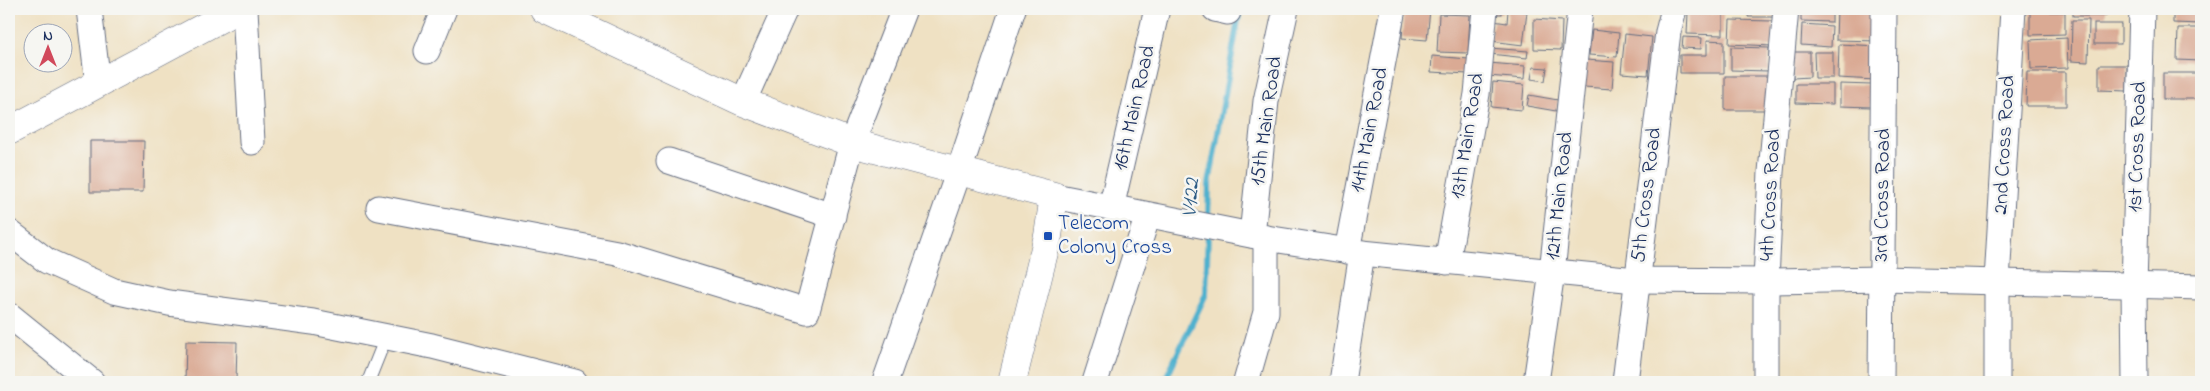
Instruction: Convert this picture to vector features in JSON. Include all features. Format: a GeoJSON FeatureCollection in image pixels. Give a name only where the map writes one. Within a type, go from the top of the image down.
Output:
{"type":"FeatureCollection","features":[{"type":"Feature","properties":{"kind":"street"},"geometry":{"type":"LineString","coordinates":[[89,9],[98,84]]}},
{"type":"Feature","properties":{"kind":"street"},"geometry":{"type":"LineString","coordinates":[[9,131],[238,9]]}},
{"type":"Feature","properties":{"kind":"street"},"geometry":{"type":"LineString","coordinates":[[245,9],[252,142]]}},
{"type":"Feature","properties":{"kind":"street"},"geometry":{"type":"LineString","coordinates":[[427,51],[444,9]]}},
{"type":"Feature","properties":{"kind":"street"},"geometry":{"type":"LineString","coordinates":[[742,102],[784,9]]}},
{"type":"Feature","properties":{"kind":"street"},"geometry":{"type":"LineString","coordinates":[[379,208],[617,253],[807,312],[852,143],[904,9]]}},
{"type":"Feature","properties":{"kind":"street"},"geometry":{"type":"LineString","coordinates":[[885,382],[959,172],[1013,9]]}},
{"type":"Feature","properties":{"kind":"street","name":"16th Main Road"},"geometry":{"type":"LineString","coordinates":[[1111,208],[1158,9]]}},
{"type":"Feature","properties":{"kind":"street","name":"15th Main Road"},"geometry":{"type":"LineString","coordinates":[[1246,382],[1266,312],[1259,236],[1266,101],[1286,9]]}},
{"type":"Feature","properties":{"kind":"street","name":"14th Main Road"},"geometry":{"type":"LineString","coordinates":[[1342,382],[1354,252],[1393,9]]}},
{"type":"Feature","properties":{"kind":"street","name":"13th Main Road"},"geometry":{"type":"LineString","coordinates":[[1447,262],[1477,94],[1485,9]]}},
{"type":"Feature","properties":{"kind":"street","name":"12th Main Road"},"geometry":{"type":"LineString","coordinates":[[1536,382],[1552,272],[1580,9]]}},
{"type":"Feature","properties":{"kind":"street","name":"5th Cross Road"},"geometry":{"type":"LineString","coordinates":[[1625,382],[1636,280],[1668,32],[1674,9]]}},
{"type":"Feature","properties":{"kind":"street","name":"4th Cross Road"},"geometry":{"type":"LineString","coordinates":[[1766,382],[1766,281],[1771,172],[1786,9]]}},
{"type":"Feature","properties":{"kind":"street","name":"3rd Cross Road"},"geometry":{"type":"LineString","coordinates":[[1881,382],[1884,9]]}},
{"type":"Feature","properties":{"kind":"street","name":"2nd Cross Road"},"geometry":{"type":"LineString","coordinates":[[1997,382],[1997,281],[2013,9]]}},
{"type":"Feature","properties":{"kind":"street","name":"1st Cross Road"},"geometry":{"type":"LineString","coordinates":[[2134,286],[2142,9]]}},
{"type":"Feature","properties":{"kind":"street"},"geometry":{"type":"LineString","coordinates":[[554,11],[742,102],[852,143],[1054,196],[1208,227],[1354,252],[1636,280],[1997,281],[2201,287]]}},
{"type":"Feature","properties":{"kind":"street"},"geometry":{"type":"LineString","coordinates":[[669,161],[833,216]]}},
{"type":"Feature","properties":{"kind":"street"},"geometry":{"type":"LineString","coordinates":[[1012,382],[1048,236],[1054,196]]}},
{"type":"Feature","properties":{"kind":"street"},"geometry":{"type":"LineString","coordinates":[[1095,382],[1148,215]]}},
{"type":"Feature","properties":{"kind":"street"},"geometry":{"type":"LineString","coordinates":[[9,232],[47,261],[114,292],[169,303],[313,322],[432,346],[575,382]]}},
{"type":"Feature","properties":{"kind":"street"},"geometry":{"type":"LineString","coordinates":[[2134,286],[2135,382]]}},
{"type":"Feature","properties":{"kind":"street"},"geometry":{"type":"LineString","coordinates":[[9,315],[92,382]]}},
{"type":"Feature","properties":{"kind":"lane"},"geometry":{"type":"LineString","coordinates":[[368,382],[386,337]]}},
{"type":"Feature","properties":{"kind":"building"},"geometry":{"type":"Polygon","coordinates":[[[1404,9],[1430,9],[1427,40],[1402,38],[1404,9]]]}},
{"type":"Feature","properties":{"kind":"building"},"geometry":{"type":"Polygon","coordinates":[[[1492,9],[1502,9],[1502,14],[1492,14],[1492,9]]]}},
{"type":"Feature","properties":{"kind":"building"},"geometry":{"type":"Polygon","coordinates":[[[1749,9],[1780,9],[1780,17],[1748,17],[1749,9]]]}},
{"type":"Feature","properties":{"kind":"building"},"geometry":{"type":"Polygon","coordinates":[[[1801,9],[1832,9],[1832,22],[1801,21],[1801,9]]]}},
{"type":"Feature","properties":{"kind":"building"},"geometry":{"type":"Polygon","coordinates":[[[1837,9],[1879,9],[1878,41],[1836,40],[1837,9]]]}},
{"type":"Feature","properties":{"kind":"building"},"geometry":{"type":"Polygon","coordinates":[[[2073,9],[2106,9],[2106,16],[2073,16],[2073,9]]]}},
{"type":"Feature","properties":{"kind":"building"},"geometry":{"type":"Polygon","coordinates":[[[2173,9],[2201,9],[2201,24],[2173,23],[2173,9]]]}},
{"type":"Feature","properties":{"kind":"building"},"geometry":{"type":"Polygon","coordinates":[[[1508,10],[1527,12],[1523,45],[1491,41],[1493,21],[1507,23],[1508,10]]]}},
{"type":"Feature","properties":{"kind":"building"},"geometry":{"type":"Polygon","coordinates":[[[2030,12],[2065,12],[2065,34],[2030,35],[2030,12]]]}},
{"type":"Feature","properties":{"kind":"building"},"geometry":{"type":"Polygon","coordinates":[[[1688,13],[1723,14],[1723,35],[1687,34],[1688,13]]]}},
{"type":"Feature","properties":{"kind":"building"},"geometry":{"type":"Polygon","coordinates":[[[1439,14],[1470,15],[1468,53],[1437,52],[1439,14]]]}},
{"type":"Feature","properties":{"kind":"building"},"geometry":{"type":"Polygon","coordinates":[[[1534,19],[1562,21],[1561,50],[1534,49],[1534,19]]]}},
{"type":"Feature","properties":{"kind":"building"},"geometry":{"type":"Polygon","coordinates":[[[1730,20],[1773,21],[1772,46],[1729,44],[1730,20]]]}},
{"type":"Feature","properties":{"kind":"building"},"geometry":{"type":"Polygon","coordinates":[[[2072,20],[2089,20],[2088,62],[2071,61],[2072,20]]]}},
{"type":"Feature","properties":{"kind":"building"},"geometry":{"type":"Polygon","coordinates":[[[1802,24],[1832,26],[1831,47],[1801,45],[1802,24]]]}},
{"type":"Feature","properties":{"kind":"building"},"geometry":{"type":"Polygon","coordinates":[[[2094,24],[2121,24],[2121,44],[2094,44],[2094,24]]]}},
{"type":"Feature","properties":{"kind":"building"},"geometry":{"type":"Polygon","coordinates":[[[2178,28],[2201,28],[2201,61],[2177,60],[2178,28]]]}},
{"type":"Feature","properties":{"kind":"building"},"geometry":{"type":"Polygon","coordinates":[[[1592,30],[1619,33],[1617,57],[1589,55],[1592,30]]]}},
{"type":"Feature","properties":{"kind":"building"},"geometry":{"type":"Polygon","coordinates":[[[1625,34],[1652,37],[1648,75],[1621,73],[1625,34]]]}},
{"type":"Feature","properties":{"kind":"building"},"geometry":{"type":"Polygon","coordinates":[[[1683,37],[1702,38],[1701,49],[1682,48],[1683,37]]]}},
{"type":"Feature","properties":{"kind":"building"},"geometry":{"type":"Polygon","coordinates":[[[2067,38],[2068,68],[2031,69],[2030,40],[2067,38]]]}},
{"type":"Feature","properties":{"kind":"building"},"geometry":{"type":"Polygon","coordinates":[[[1707,40],[1724,41],[1724,73],[1680,73],[1680,55],[1707,55],[1707,40]]]}},
{"type":"Feature","properties":{"kind":"building"},"geometry":{"type":"Polygon","coordinates":[[[1839,44],[1878,46],[1876,80],[1838,78],[1839,44]]]}},
{"type":"Feature","properties":{"kind":"building"},"geometry":{"type":"Polygon","coordinates":[[[1731,47],[1769,48],[1769,71],[1731,70],[1731,47]]]}},
{"type":"Feature","properties":{"kind":"building"},"geometry":{"type":"Polygon","coordinates":[[[1490,48],[1528,51],[1527,58],[1490,54],[1490,48]]]}},
{"type":"Feature","properties":{"kind":"building"},"geometry":{"type":"Polygon","coordinates":[[[1793,52],[1810,52],[1810,77],[1793,78],[1793,52]]]}},
{"type":"Feature","properties":{"kind":"building"},"geometry":{"type":"Polygon","coordinates":[[[1814,52],[1833,52],[1833,78],[1815,78],[1814,52]]]}},
{"type":"Feature","properties":{"kind":"building"},"geometry":{"type":"Polygon","coordinates":[[[1432,56],[1469,59],[1468,74],[1431,72],[1432,56]]]}},
{"type":"Feature","properties":{"kind":"building"},"geometry":{"type":"Polygon","coordinates":[[[1586,60],[1614,62],[1612,89],[1584,87],[1586,60]]]}},
{"type":"Feature","properties":{"kind":"building"},"geometry":{"type":"Polygon","coordinates":[[[1489,63],[1525,66],[1524,79],[1488,76],[1489,63]]]}},
{"type":"Feature","properties":{"kind":"building"},"geometry":{"type":"Polygon","coordinates":[[[2099,65],[2127,65],[2127,91],[2099,90],[2099,65]]]}},
{"type":"Feature","properties":{"kind":"building"},"geometry":{"type":"Polygon","coordinates":[[[1533,67],[1547,68],[1545,81],[1531,79],[1533,67]]]}},
{"type":"Feature","properties":{"kind":"building"},"geometry":{"type":"Polygon","coordinates":[[[2027,72],[2066,72],[2066,106],[2026,106],[2027,72]]]}},
{"type":"Feature","properties":{"kind":"building"},"geometry":{"type":"Polygon","coordinates":[[[2163,73],[2201,73],[2201,99],[2163,99],[2163,73]]]}},
{"type":"Feature","properties":{"kind":"building"},"geometry":{"type":"Polygon","coordinates":[[[1725,76],[1768,76],[1768,110],[1725,110],[1725,76]]]}},
{"type":"Feature","properties":{"kind":"building"},"geometry":{"type":"Polygon","coordinates":[[[1493,82],[1524,85],[1522,110],[1491,107],[1493,82]]]}},
{"type":"Feature","properties":{"kind":"building"},"geometry":{"type":"Polygon","coordinates":[[[1796,84],[1833,84],[1833,104],[1796,103],[1796,84]]]}},
{"type":"Feature","properties":{"kind":"building"},"geometry":{"type":"Polygon","coordinates":[[[1840,84],[1872,85],[1871,107],[1840,106],[1840,84]]]}},
{"type":"Feature","properties":{"kind":"building"},"geometry":{"type":"Polygon","coordinates":[[[1529,95],[1558,100],[1556,111],[1527,106],[1529,95]]]}},
{"type":"Feature","properties":{"kind":"building"},"geometry":{"type":"Polygon","coordinates":[[[90,141],[144,141],[143,192],[90,192],[90,141]]]}},
{"type":"Feature","properties":{"kind":"building"},"geometry":{"type":"Polygon","coordinates":[[[186,341],[237,342],[236,382],[185,382],[186,341]]]}},
{"type":"Feature","properties":{"kind":"waterway","name":"V122"},"geometry":{"type":"LineString","coordinates":[[1208,220],[1209,184],[1240,9]]}},
{"type":"Feature","properties":{"kind":"waterway","name":"V122"},"geometry":{"type":"LineString","coordinates":[[1164,382],[1206,294],[1208,230]]}},
{"type":"Feature","properties":{"kind":"place","name":"Telecom Colony Cross"},"geometry":{"type":"Point","coordinates":[1048,236]}}]}
